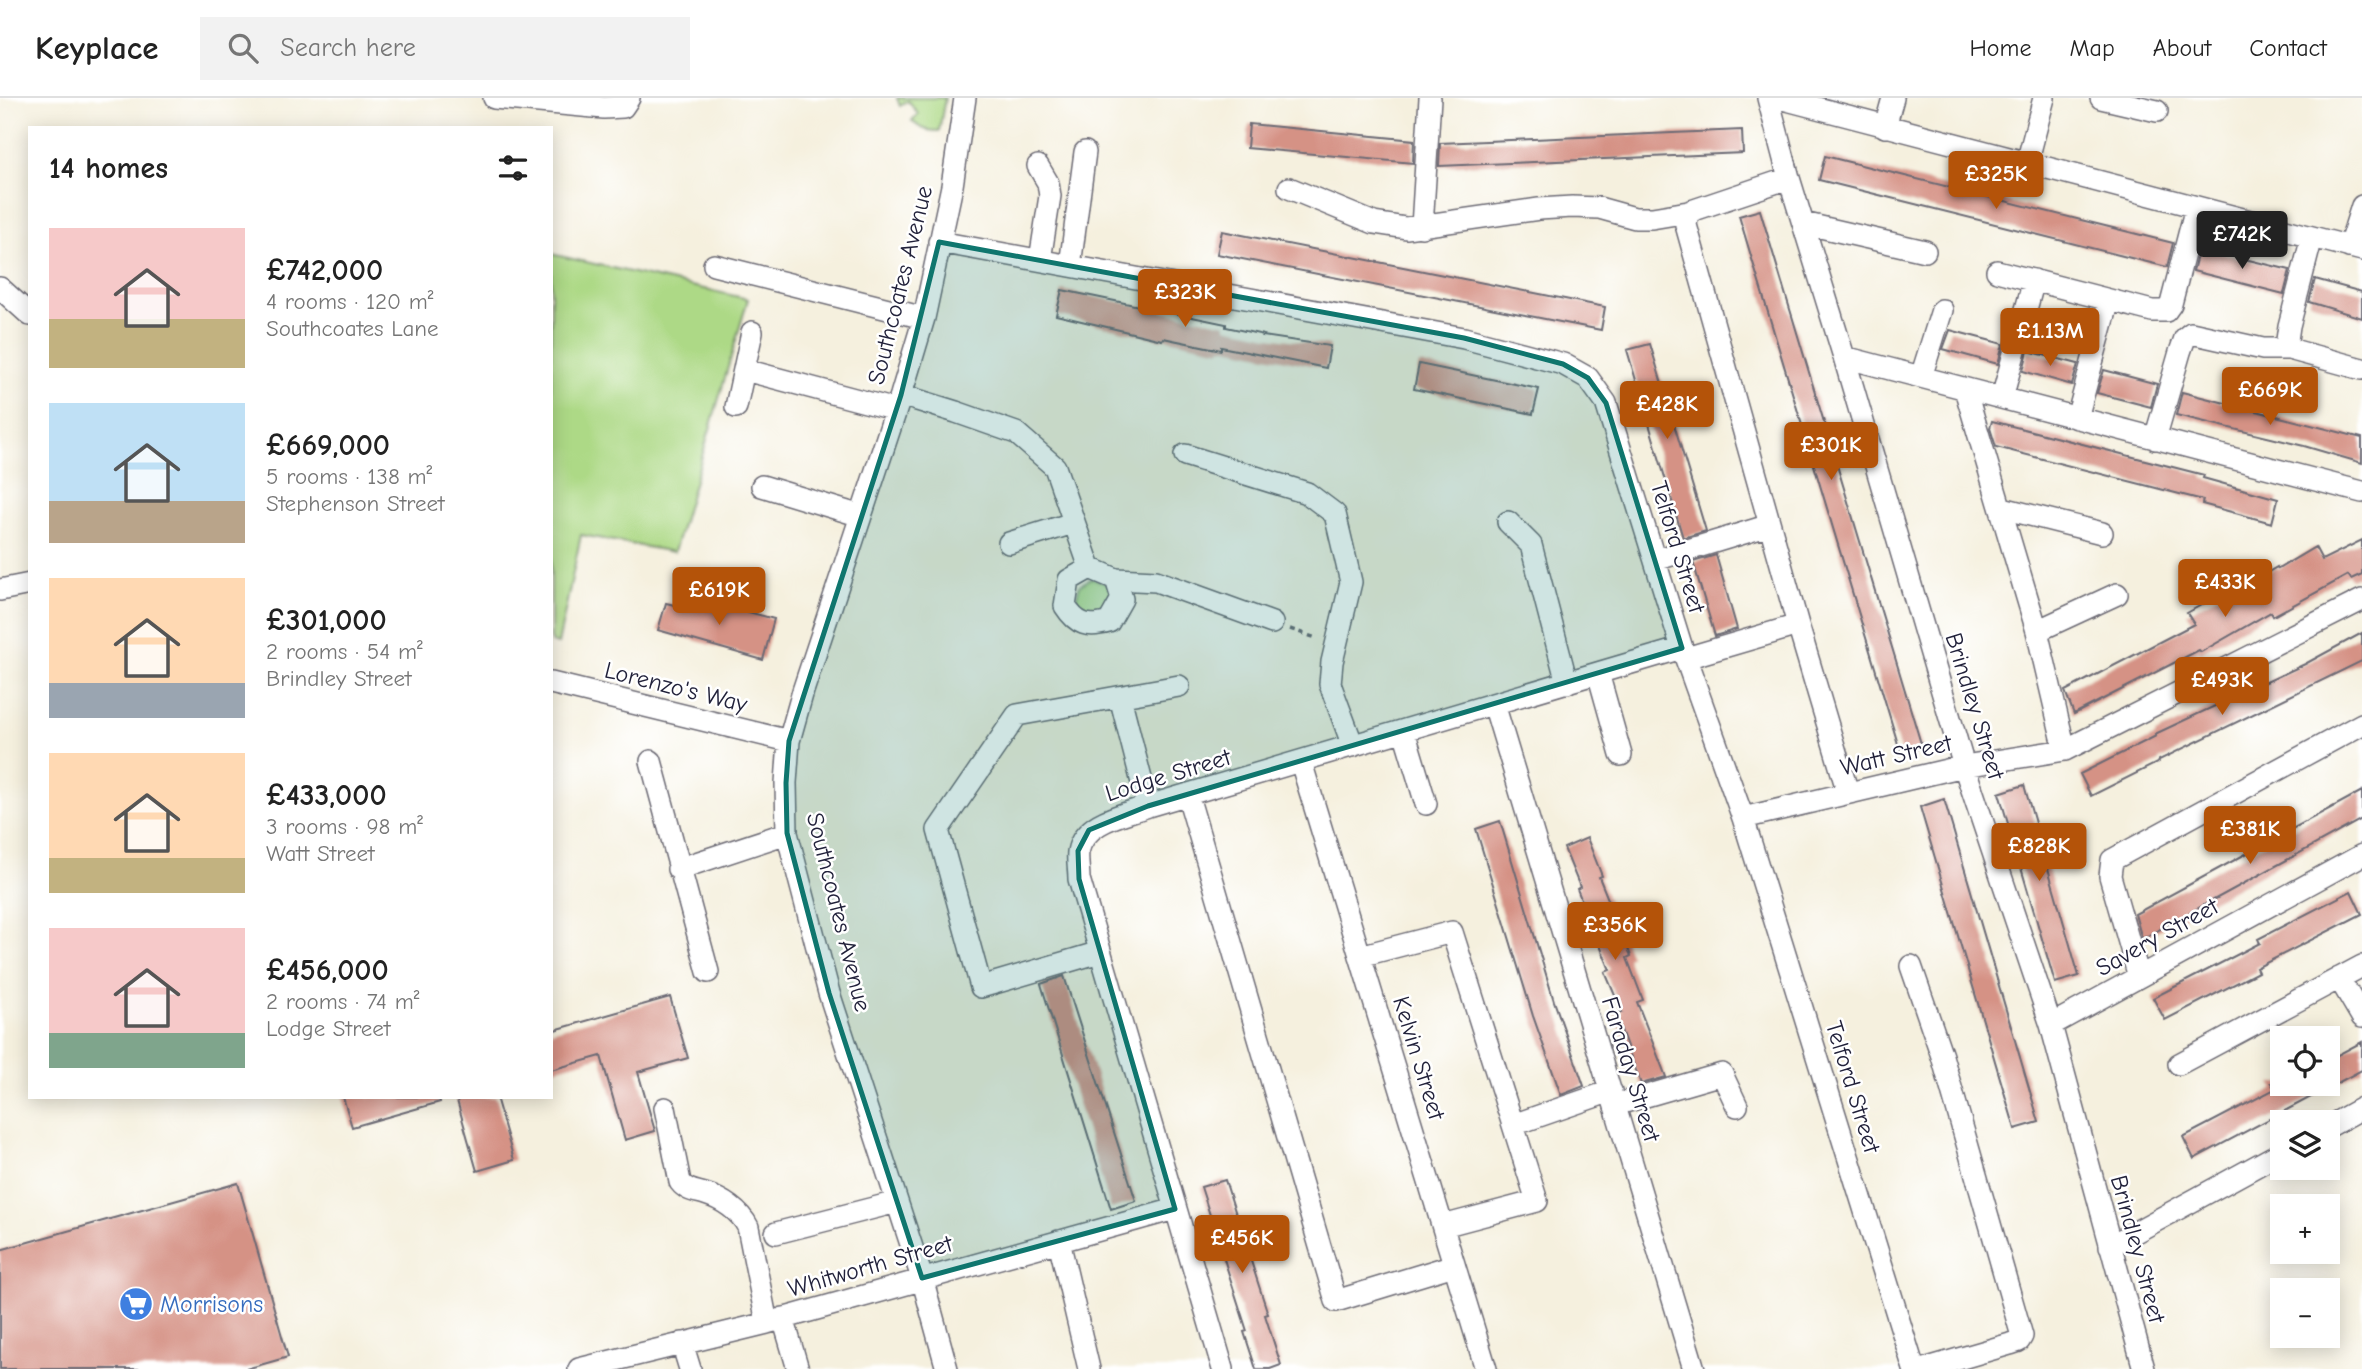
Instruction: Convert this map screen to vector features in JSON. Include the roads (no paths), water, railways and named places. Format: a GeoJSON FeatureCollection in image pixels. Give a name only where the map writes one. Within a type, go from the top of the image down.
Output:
{"type":"FeatureCollection","features":[{"type":"Feature","properties":{"kind":"street"},"geometry":{"type":"LineString","coordinates":[[494,98],[604,108],[623,107],[629,98]]}},
{"type":"Feature","properties":{"kind":"street","name":"Southcoates Avenue"},"geometry":{"type":"LineString","coordinates":[[947,1369],[922,1278],[829,993],[787,833],[786,783],[789,741],[820,636],[899,402],[924,318],[952,186],[965,98]]}},
{"type":"Feature","properties":{"kind":"street"},"geometry":{"type":"LineString","coordinates":[[1422,227],[1430,98]]}},
{"type":"Feature","properties":{"kind":"street","name":"Brindley Street"},"geometry":{"type":"LineString","coordinates":[[1768,98],[1788,178],[1844,357],[1964,766],[2051,1024],[2144,1369]]}},
{"type":"Feature","properties":{"kind":"street"},"geometry":{"type":"LineString","coordinates":[[1779,98],[2355,248],[2362,206]]}},
{"type":"Feature","properties":{"kind":"street"},"geometry":{"type":"LineString","coordinates":[[1885,127],[1893,98]]}},
{"type":"Feature","properties":{"kind":"street"},"geometry":{"type":"LineString","coordinates":[[2027,163],[2044,98]]}},
{"type":"Feature","properties":{"kind":"street"},"geometry":{"type":"LineString","coordinates":[[2101,98],[2157,111]]}},
{"type":"Feature","properties":{"kind":"street"},"geometry":{"type":"LineString","coordinates":[[1070,266],[1085,152]]}},
{"type":"Feature","properties":{"kind":"street"},"geometry":{"type":"LineString","coordinates":[[1038,166],[1048,183],[1049,196],[1040,260]]}},
{"type":"Feature","properties":{"kind":"street"},"geometry":{"type":"LineString","coordinates":[[1289,188],[1374,223],[1406,228],[1572,206],[1599,208],[1635,218],[1688,212],[1788,178]]}},
{"type":"Feature","properties":{"kind":"street"},"geometry":{"type":"LineString","coordinates":[[1997,271],[2152,311],[2166,311],[2171,304],[2196,208]]}},
{"type":"Feature","properties":{"kind":"street"},"geometry":{"type":"LineString","coordinates":[[1688,212],[1686,225],[1708,308],[1848,793]]}},
{"type":"Feature","properties":{"kind":"street"},"geometry":{"type":"LineString","coordinates":[[1803,223],[1925,251]]}},
{"type":"Feature","properties":{"kind":"street"},"geometry":{"type":"LineString","coordinates":[[2289,349],[2289,326],[2312,237]]}},
{"type":"Feature","properties":{"kind":"street","name":"Telford Street"},"geometry":{"type":"LineString","coordinates":[[939,242],[1464,338],[1563,364],[1588,379],[1606,404],[1684,653],[1743,818],[1914,1369]]}},
{"type":"Feature","properties":{"kind":"street"},"geometry":{"type":"LineString","coordinates":[[714,265],[924,318]]}},
{"type":"Feature","properties":{"kind":"street"},"geometry":{"type":"LineString","coordinates":[[2003,398],[2034,281]]}},
{"type":"Feature","properties":{"kind":"street"},"geometry":{"type":"LineString","coordinates":[[0,288],[28,313]]}},
{"type":"Feature","properties":{"kind":"street"},"geometry":{"type":"LineString","coordinates":[[2077,418],[2109,300]]}},
{"type":"Feature","properties":{"kind":"street"},"geometry":{"type":"LineString","coordinates":[[1922,377],[1942,310]]}},
{"type":"Feature","properties":{"kind":"street"},"geometry":{"type":"LineString","coordinates":[[736,407],[752,332]]}},
{"type":"Feature","properties":{"kind":"street"},"geometry":{"type":"LineString","coordinates":[[2155,439],[2180,352],[2190,333],[2263,349],[2289,349],[2362,369]]}},
{"type":"Feature","properties":{"kind":"street"},"geometry":{"type":"LineString","coordinates":[[1844,357],[2362,492]]}},
{"type":"Feature","properties":{"kind":"street"},"geometry":{"type":"LineString","coordinates":[[745,370],[956,412],[1016,433],[1055,467],[1090,568],[1116,579],[1156,581],[1272,623]]}},
{"type":"Feature","properties":{"kind":"street"},"geometry":{"type":"LineString","coordinates":[[1965,389],[2037,631],[2065,750]]}},
{"type":"Feature","properties":{"kind":"street"},"geometry":{"type":"LineString","coordinates":[[1185,455],[1307,493],[1335,514],[1351,582],[1330,684],[1353,746]]}},
{"type":"Feature","properties":{"kind":"street"},"geometry":{"type":"LineString","coordinates":[[762,486],[861,516]]}},
{"type":"Feature","properties":{"kind":"street"},"geometry":{"type":"LineString","coordinates":[[2002,508],[2102,533]]}},
{"type":"Feature","properties":{"kind":"street"},"geometry":{"type":"LineString","coordinates":[[1508,522],[1531,545],[1567,683]]}},
{"type":"Feature","properties":{"kind":"street"},"geometry":{"type":"LineString","coordinates":[[1009,543],[1073,523]]}},
{"type":"Feature","properties":{"kind":"street"},"geometry":{"type":"LineString","coordinates":[[1654,559],[1770,525]]}},
{"type":"Feature","properties":{"kind":"street"},"geometry":{"type":"LineString","coordinates":[[1090,568],[1069,580],[1065,606],[1073,619],[1093,627],[1109,622],[1122,599],[1116,579]]}},
{"type":"Feature","properties":{"kind":"street"},"geometry":{"type":"LineString","coordinates":[[0,590],[28,584]]}},
{"type":"Feature","properties":{"kind":"street"},"geometry":{"type":"LineString","coordinates":[[2037,631],[2117,594]]}},
{"type":"Feature","properties":{"kind":"street","name":"Watt Street"},"geometry":{"type":"LineString","coordinates":[[1743,818],[1964,766],[2065,750],[2362,600]]}},
{"type":"Feature","properties":{"kind":"street","name":"Lodge Street"},"geometry":{"type":"LineString","coordinates":[[1223,1369],[1079,879],[1079,851],[1088,830],[1111,818],[1148,806],[1598,673],[1798,625]]}},
{"type":"Feature","properties":{"kind":"street"},"geometry":{"type":"LineString","coordinates":[[1598,673],[1621,755]]}},
{"type":"Feature","properties":{"kind":"street","name":"Lorenzo's Way"},"geometry":{"type":"LineString","coordinates":[[553,684],[789,741]]}},
{"type":"Feature","properties":{"kind":"street"},"geometry":{"type":"LineString","coordinates":[[1100,952],[981,987],[938,830],[1017,715],[1179,686]]}},
{"type":"Feature","properties":{"kind":"street"},"geometry":{"type":"LineString","coordinates":[[1119,697],[1148,806]]}},
{"type":"Feature","properties":{"kind":"street","name":"Faraday Street"},"geometry":{"type":"LineString","coordinates":[[1494,704],[1695,1369]]}},
{"type":"Feature","properties":{"kind":"street"},"geometry":{"type":"LineString","coordinates":[[2139,977],[2110,876],[2112,860],[2362,724]]}},
{"type":"Feature","properties":{"kind":"street"},"geometry":{"type":"LineString","coordinates":[[1404,731],[1426,804]]}},
{"type":"Feature","properties":{"kind":"street"},"geometry":{"type":"LineString","coordinates":[[651,761],[678,869],[708,972]]}},
{"type":"Feature","properties":{"kind":"street","name":"Kelvin Street"},"geometry":{"type":"LineString","coordinates":[[1301,762],[1486,1369]]}},
{"type":"Feature","properties":{"kind":"street"},"geometry":{"type":"LineString","coordinates":[[1188,796],[1336,1301],[1454,1265]]}},
{"type":"Feature","properties":{"kind":"street"},"geometry":{"type":"LineString","coordinates":[[678,869],[787,833]]}},
{"type":"Feature","properties":{"kind":"street","name":"Savery Street"},"geometry":{"type":"LineString","coordinates":[[2051,1024],[2360,861]]}},
{"type":"Feature","properties":{"kind":"street"},"geometry":{"type":"LineString","coordinates":[[1360,956],[1452,932],[1537,1201],[1443,1226]]}},
{"type":"Feature","properties":{"kind":"street"},"geometry":{"type":"LineString","coordinates":[[1911,966],[1942,1056],[2022,1336],[2019,1341],[1924,1369]]}},
{"type":"Feature","properties":{"kind":"street"},"geometry":{"type":"LineString","coordinates":[[2179,1064],[2362,966]]}},
{"type":"Feature","properties":{"kind":"street"},"geometry":{"type":"LineString","coordinates":[[2339,978],[2362,1017]]}},
{"type":"Feature","properties":{"kind":"street"},"geometry":{"type":"LineString","coordinates":[[1513,1125],[1613,1098],[1721,1074],[1737,1106]]}},
{"type":"Feature","properties":{"kind":"street"},"geometry":{"type":"LineString","coordinates":[[665,1108],[680,1182],[688,1189],[729,1206],[748,1227],[775,1320],[798,1369]]}},
{"type":"Feature","properties":{"kind":"street"},"geometry":{"type":"LineString","coordinates":[[2340,1120],[2362,1108]]}},
{"type":"Feature","properties":{"kind":"street"},"geometry":{"type":"LineString","coordinates":[[2110,1246],[2270,1159]]}},
{"type":"Feature","properties":{"kind":"street"},"geometry":{"type":"LineString","coordinates":[[776,1233],[897,1202]]}},
{"type":"Feature","properties":{"kind":"street","name":"Whitworth Street"},"geometry":{"type":"LineString","coordinates":[[579,1369],[775,1320],[1175,1209]]}},
{"type":"Feature","properties":{"kind":"street"},"geometry":{"type":"LineString","coordinates":[[1059,1241],[1089,1369]]}},
{"type":"Feature","properties":{"kind":"street"},"geometry":{"type":"LineString","coordinates":[[682,1343],[690,1369]]}},
{"type":"Feature","properties":{"kind":"place","name":"Morrisons"},"geometry":{"type":"Point","coordinates":[136,1304]}}]}
